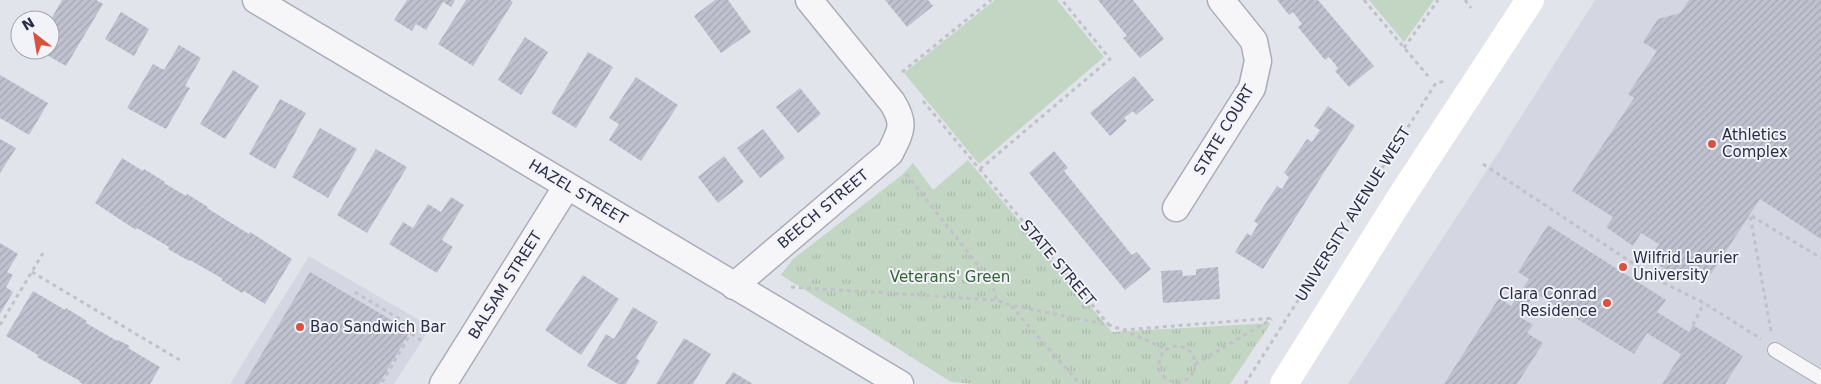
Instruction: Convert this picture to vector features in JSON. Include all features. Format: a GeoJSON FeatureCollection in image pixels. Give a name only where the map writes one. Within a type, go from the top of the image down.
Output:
{"type":"FeatureCollection","features":[{"type":"Feature","properties":{"kind":"main road"},"geometry":{"type":"LineString","coordinates":[[1284,384],[1401,197],[1530,0]]}},
{"type":"Feature","properties":{"kind":"street","name":"HAZEL STREET"},"geometry":{"type":"LineString","coordinates":[[256,0],[900,384]]}},
{"type":"Feature","properties":{"kind":"street","name":"BEECH STREET"},"geometry":{"type":"LineString","coordinates":[[734,286],[890,153],[901,126],[900,114],[892,102],[809,0]]}},
{"type":"Feature","properties":{"kind":"street","name":"STATE COURT"},"geometry":{"type":"LineString","coordinates":[[1176,208],[1252,88],[1258,61],[1254,41],[1221,0]]}},
{"type":"Feature","properties":{"kind":"street","name":"BALSAM STREET"},"geometry":{"type":"LineString","coordinates":[[442,384],[567,186]]}},
{"type":"Feature","properties":{"kind":"lane"},"geometry":{"type":"LineString","coordinates":[[1775,350],[1821,378]]}},
{"type":"Feature","properties":{"kind":"path"},"geometry":{"type":"LineString","coordinates":[[906,80],[900,73],[991,0]]}},
{"type":"Feature","properties":{"kind":"path"},"geometry":{"type":"LineString","coordinates":[[980,169],[1110,59],[1062,0]]}},
{"type":"Feature","properties":{"kind":"path"},"geometry":{"type":"LineString","coordinates":[[1364,0],[1428,76]]}},
{"type":"Feature","properties":{"kind":"path"},"geometry":{"type":"LineString","coordinates":[[1404,48],[1438,0]]}},
{"type":"Feature","properties":{"kind":"path"},"geometry":{"type":"LineString","coordinates":[[1465,0],[1471,8]]}},
{"type":"Feature","properties":{"kind":"path","name":"UNIVERSITY AVENUE WEST"},"geometry":{"type":"LineString","coordinates":[[1246,384],[1436,83],[1482,73]]}},
{"type":"Feature","properties":{"kind":"path","name":"STATE STREET"},"geometry":{"type":"LineString","coordinates":[[918,95],[1109,326]]}},
{"type":"Feature","properties":{"kind":"path"},"geometry":{"type":"LineString","coordinates":[[1483,164],[1658,280],[1704,303],[1775,350]]}},
{"type":"Feature","properties":{"kind":"path"},"geometry":{"type":"LineString","coordinates":[[905,172],[993,284],[996,300]]}},
{"type":"Feature","properties":{"kind":"path"},"geometry":{"type":"LineString","coordinates":[[1775,350],[1750,215],[1821,258]]}},
{"type":"Feature","properties":{"kind":"path"},"geometry":{"type":"LineString","coordinates":[[0,325],[43,253]]}},
{"type":"Feature","properties":{"kind":"path"},"geometry":{"type":"LineString","coordinates":[[32,272],[183,362]]}},
{"type":"Feature","properties":{"kind":"path"},"geometry":{"type":"LineString","coordinates":[[787,287],[996,300],[1010,305],[1123,330],[1166,349]]}},
{"type":"Feature","properties":{"kind":"path"},"geometry":{"type":"LineString","coordinates":[[355,292],[414,328],[381,384]]}},
{"type":"Feature","properties":{"kind":"path"},"geometry":{"type":"LineString","coordinates":[[1694,325],[1704,303]]}},
{"type":"Feature","properties":{"kind":"path"},"geometry":{"type":"LineString","coordinates":[[1010,305],[1080,384]]}},
{"type":"Feature","properties":{"kind":"path"},"geometry":{"type":"LineString","coordinates":[[1123,330],[1274,318],[1195,364]]}},
{"type":"Feature","properties":{"kind":"path"},"geometry":{"type":"LineString","coordinates":[[411,334],[424,342]]}},
{"type":"Feature","properties":{"kind":"path"},"geometry":{"type":"LineString","coordinates":[[1171,346],[1182,346],[1192,353],[1195,364],[1192,374],[1185,382],[1167,379],[1159,370],[1159,359],[1166,349],[1171,346]]}},
{"type":"Feature","properties":{"kind":"shaded area","name":"Wilfrid Laurier University"},"geometry":{"type":"Polygon","coordinates":[[[1595,0],[1821,0],[1821,384],[1348,384],[1500,150],[1595,0]]]}},
{"type":"Feature","properties":{"kind":"shaded area"},"geometry":{"type":"Polygon","coordinates":[[[309,256],[431,327],[394,384],[230,384],[309,256]]]}},
{"type":"Feature","properties":{"kind":"green space"},"geometry":{"type":"Polygon","coordinates":[[[995,0],[1057,0],[1104,57],[979,164],[904,73],[995,0]]]}},
{"type":"Feature","properties":{"kind":"green space"},"geometry":{"type":"Polygon","coordinates":[[[1369,0],[1434,0],[1404,42],[1369,0]]]}},
{"type":"Feature","properties":{"kind":"green space","name":"Veterans' Green"},"geometry":{"type":"Polygon","coordinates":[[[968,160],[1112,332],[1271,323],[1230,384],[974,384],[951,382],[781,275],[793,259],[902,175],[913,163],[933,190],[968,160]]]}},
{"type":"Feature","properties":{"kind":"building"},"geometry":{"type":"Polygon","coordinates":[[[62,0],[96,0],[103,4],[66,66],[56,60],[60,60],[60,10],[56,10],[62,0]]]}},
{"type":"Feature","properties":{"kind":"building"},"geometry":{"type":"Polygon","coordinates":[[[407,0],[455,0],[451,7],[443,2],[426,30],[416,24],[412,31],[394,20],[407,0]]]}},
{"type":"Feature","properties":{"kind":"building"},"geometry":{"type":"Polygon","coordinates":[[[466,0],[510,0],[513,2],[473,66],[438,44],[466,0]]]}},
{"type":"Feature","properties":{"kind":"building"},"geometry":{"type":"Polygon","coordinates":[[[715,0],[728,0],[751,32],[721,53],[694,16],[715,0]]]}},
{"type":"Feature","properties":{"kind":"building"},"geometry":{"type":"Polygon","coordinates":[[[885,0],[928,0],[933,6],[907,27],[885,0]]]}},
{"type":"Feature","properties":{"kind":"building"},"geometry":{"type":"Polygon","coordinates":[[[1098,0],[1133,0],[1164,39],[1140,58],[1123,38],[1127,36],[1098,0]]]}},
{"type":"Feature","properties":{"kind":"building"},"geometry":{"type":"Polygon","coordinates":[[[1277,0],[1318,0],[1374,66],[1349,87],[1335,71],[1338,68],[1329,57],[1325,60],[1298,27],[1302,24],[1293,12],[1289,15],[1277,0]]]}},
{"type":"Feature","properties":{"kind":"building","name":"Athletics Complex"},"geometry":{"type":"Polygon","coordinates":[[[1689,0],[1821,0],[1821,239],[1760,199],[1711,274],[1697,266],[1686,283],[1650,259],[1659,244],[1641,233],[1633,246],[1606,227],[1613,217],[1572,191],[1634,98],[1628,94],[1657,51],[1643,42],[1658,19],[1680,13],[1689,0]]]}},
{"type":"Feature","properties":{"kind":"building"},"geometry":{"type":"Polygon","coordinates":[[[121,12],[149,29],[134,56],[105,39],[121,12]]]}},
{"type":"Feature","properties":{"kind":"building"},"geometry":{"type":"Polygon","coordinates":[[[525,37],[548,52],[521,95],[498,80],[525,37]]]}},
{"type":"Feature","properties":{"kind":"building"},"geometry":{"type":"Polygon","coordinates":[[[179,45],[201,58],[185,86],[190,88],[166,129],[127,108],[153,64],[164,70],[179,45]]]}},
{"type":"Feature","properties":{"kind":"building"},"geometry":{"type":"Polygon","coordinates":[[[588,52],[613,67],[576,128],[551,113],[588,52]]]}},
{"type":"Feature","properties":{"kind":"building"},"geometry":{"type":"Polygon","coordinates":[[[233,70],[259,86],[225,139],[200,124],[233,70]]]}},
{"type":"Feature","properties":{"kind":"building"},"geometry":{"type":"Polygon","coordinates":[[[0,75],[48,103],[29,135],[0,118],[0,75]]]}},
{"type":"Feature","properties":{"kind":"building"},"geometry":{"type":"Polygon","coordinates":[[[1134,76],[1154,100],[1136,115],[1133,111],[1124,118],[1127,121],[1110,136],[1090,113],[1134,76]]]}},
{"type":"Feature","properties":{"kind":"building"},"geometry":{"type":"Polygon","coordinates":[[[636,77],[678,105],[641,161],[609,140],[619,124],[609,118],[636,77]]]}},
{"type":"Feature","properties":{"kind":"building"},"geometry":{"type":"Polygon","coordinates":[[[800,88],[821,114],[798,133],[776,107],[800,88]]]}},
{"type":"Feature","properties":{"kind":"building"},"geometry":{"type":"Polygon","coordinates":[[[280,99],[306,113],[275,169],[249,154],[280,99]]]}},
{"type":"Feature","properties":{"kind":"building"},"geometry":{"type":"Polygon","coordinates":[[[1328,106],[1355,126],[1263,269],[1235,252],[1247,233],[1251,236],[1258,224],[1254,221],[1277,186],[1282,189],[1289,177],[1284,173],[1307,139],[1312,142],[1320,130],[1314,126],[1328,106]]]}},
{"type":"Feature","properties":{"kind":"building"},"geometry":{"type":"Polygon","coordinates":[[[320,128],[357,149],[328,198],[292,177],[320,128]]]}},
{"type":"Feature","properties":{"kind":"building"},"geometry":{"type":"Polygon","coordinates":[[[763,129],[785,158],[760,178],[737,148],[763,129]]]}},
{"type":"Feature","properties":{"kind":"building"},"geometry":{"type":"Polygon","coordinates":[[[0,139],[16,148],[0,173],[0,139]]]}},
{"type":"Feature","properties":{"kind":"building"},"geometry":{"type":"Polygon","coordinates":[[[376,149],[407,167],[367,233],[337,215],[376,149]]]}},
{"type":"Feature","properties":{"kind":"building"},"geometry":{"type":"Polygon","coordinates":[[[1054,151],[1068,168],[1064,171],[1127,249],[1132,255],[1137,252],[1151,269],[1125,290],[1029,173],[1054,151]]]}},
{"type":"Feature","properties":{"kind":"building"},"geometry":{"type":"Polygon","coordinates":[[[724,156],[744,182],[718,203],[698,177],[724,156]]]}},
{"type":"Feature","properties":{"kind":"building"},"geometry":{"type":"Polygon","coordinates":[[[122,158],[143,171],[144,169],[186,196],[187,194],[292,259],[265,304],[244,291],[242,293],[221,280],[223,279],[168,249],[169,247],[137,228],[136,230],[95,203],[122,158]]]}},
{"type":"Feature","properties":{"kind":"building"},"geometry":{"type":"Polygon","coordinates":[[[451,197],[464,205],[442,240],[453,247],[437,273],[389,244],[403,222],[413,228],[428,204],[441,212],[451,197]]]}},
{"type":"Feature","properties":{"kind":"building","name":"Clara Conrad Residence"},"geometry":{"type":"Polygon","coordinates":[[[1548,225],[1666,300],[1657,312],[1689,332],[1693,325],[1743,356],[1725,384],[1662,384],[1681,354],[1647,333],[1634,354],[1535,293],[1520,317],[1533,325],[1527,333],[1543,343],[1517,384],[1444,384],[1499,298],[1511,306],[1529,279],[1518,272],[1548,225]]]}},
{"type":"Feature","properties":{"kind":"building"},"geometry":{"type":"Polygon","coordinates":[[[0,243],[18,254],[7,272],[13,275],[6,287],[13,292],[0,314],[0,243]]]}},
{"type":"Feature","properties":{"kind":"building"},"geometry":{"type":"Polygon","coordinates":[[[1218,267],[1220,299],[1163,303],[1161,271],[1182,270],[1183,276],[1196,275],[1196,269],[1218,267]]]}},
{"type":"Feature","properties":{"kind":"building"},"geometry":{"type":"Polygon","coordinates":[[[310,272],[410,331],[379,384],[244,384],[310,272]]]}},
{"type":"Feature","properties":{"kind":"building"},"geometry":{"type":"Polygon","coordinates":[[[583,275],[619,299],[581,355],[545,330],[583,275]]]}},
{"type":"Feature","properties":{"kind":"building"},"geometry":{"type":"Polygon","coordinates":[[[33,291],[65,310],[66,308],[87,321],[86,323],[117,341],[130,346],[128,348],[160,367],[150,384],[83,384],[6,336],[33,291]]]}},
{"type":"Feature","properties":{"kind":"building"},"geometry":{"type":"Polygon","coordinates":[[[633,307],[658,322],[636,358],[640,361],[626,384],[618,384],[587,366],[606,334],[614,339],[633,307]]]}},
{"type":"Feature","properties":{"kind":"building"},"geometry":{"type":"Polygon","coordinates":[[[684,338],[711,354],[693,384],[656,384],[684,338]]]}},
{"type":"Feature","properties":{"kind":"building"},"geometry":{"type":"Polygon","coordinates":[[[733,372],[753,384],[725,384],[733,372]]]}},
{"type":"Feature","properties":{"kind":"place","name":"Athletics Complex"},"geometry":{"type":"Point","coordinates":[1712,144]}},
{"type":"Feature","properties":{"kind":"place","name":"Wilfrid Laurier University"},"geometry":{"type":"Point","coordinates":[1623,267]}},
{"type":"Feature","properties":{"kind":"place","name":"Clara Conrad Residence"},"geometry":{"type":"Point","coordinates":[1607,303]}},
{"type":"Feature","properties":{"kind":"place","name":"Bao Sandwich Bar"},"geometry":{"type":"Point","coordinates":[300,327]}}]}
